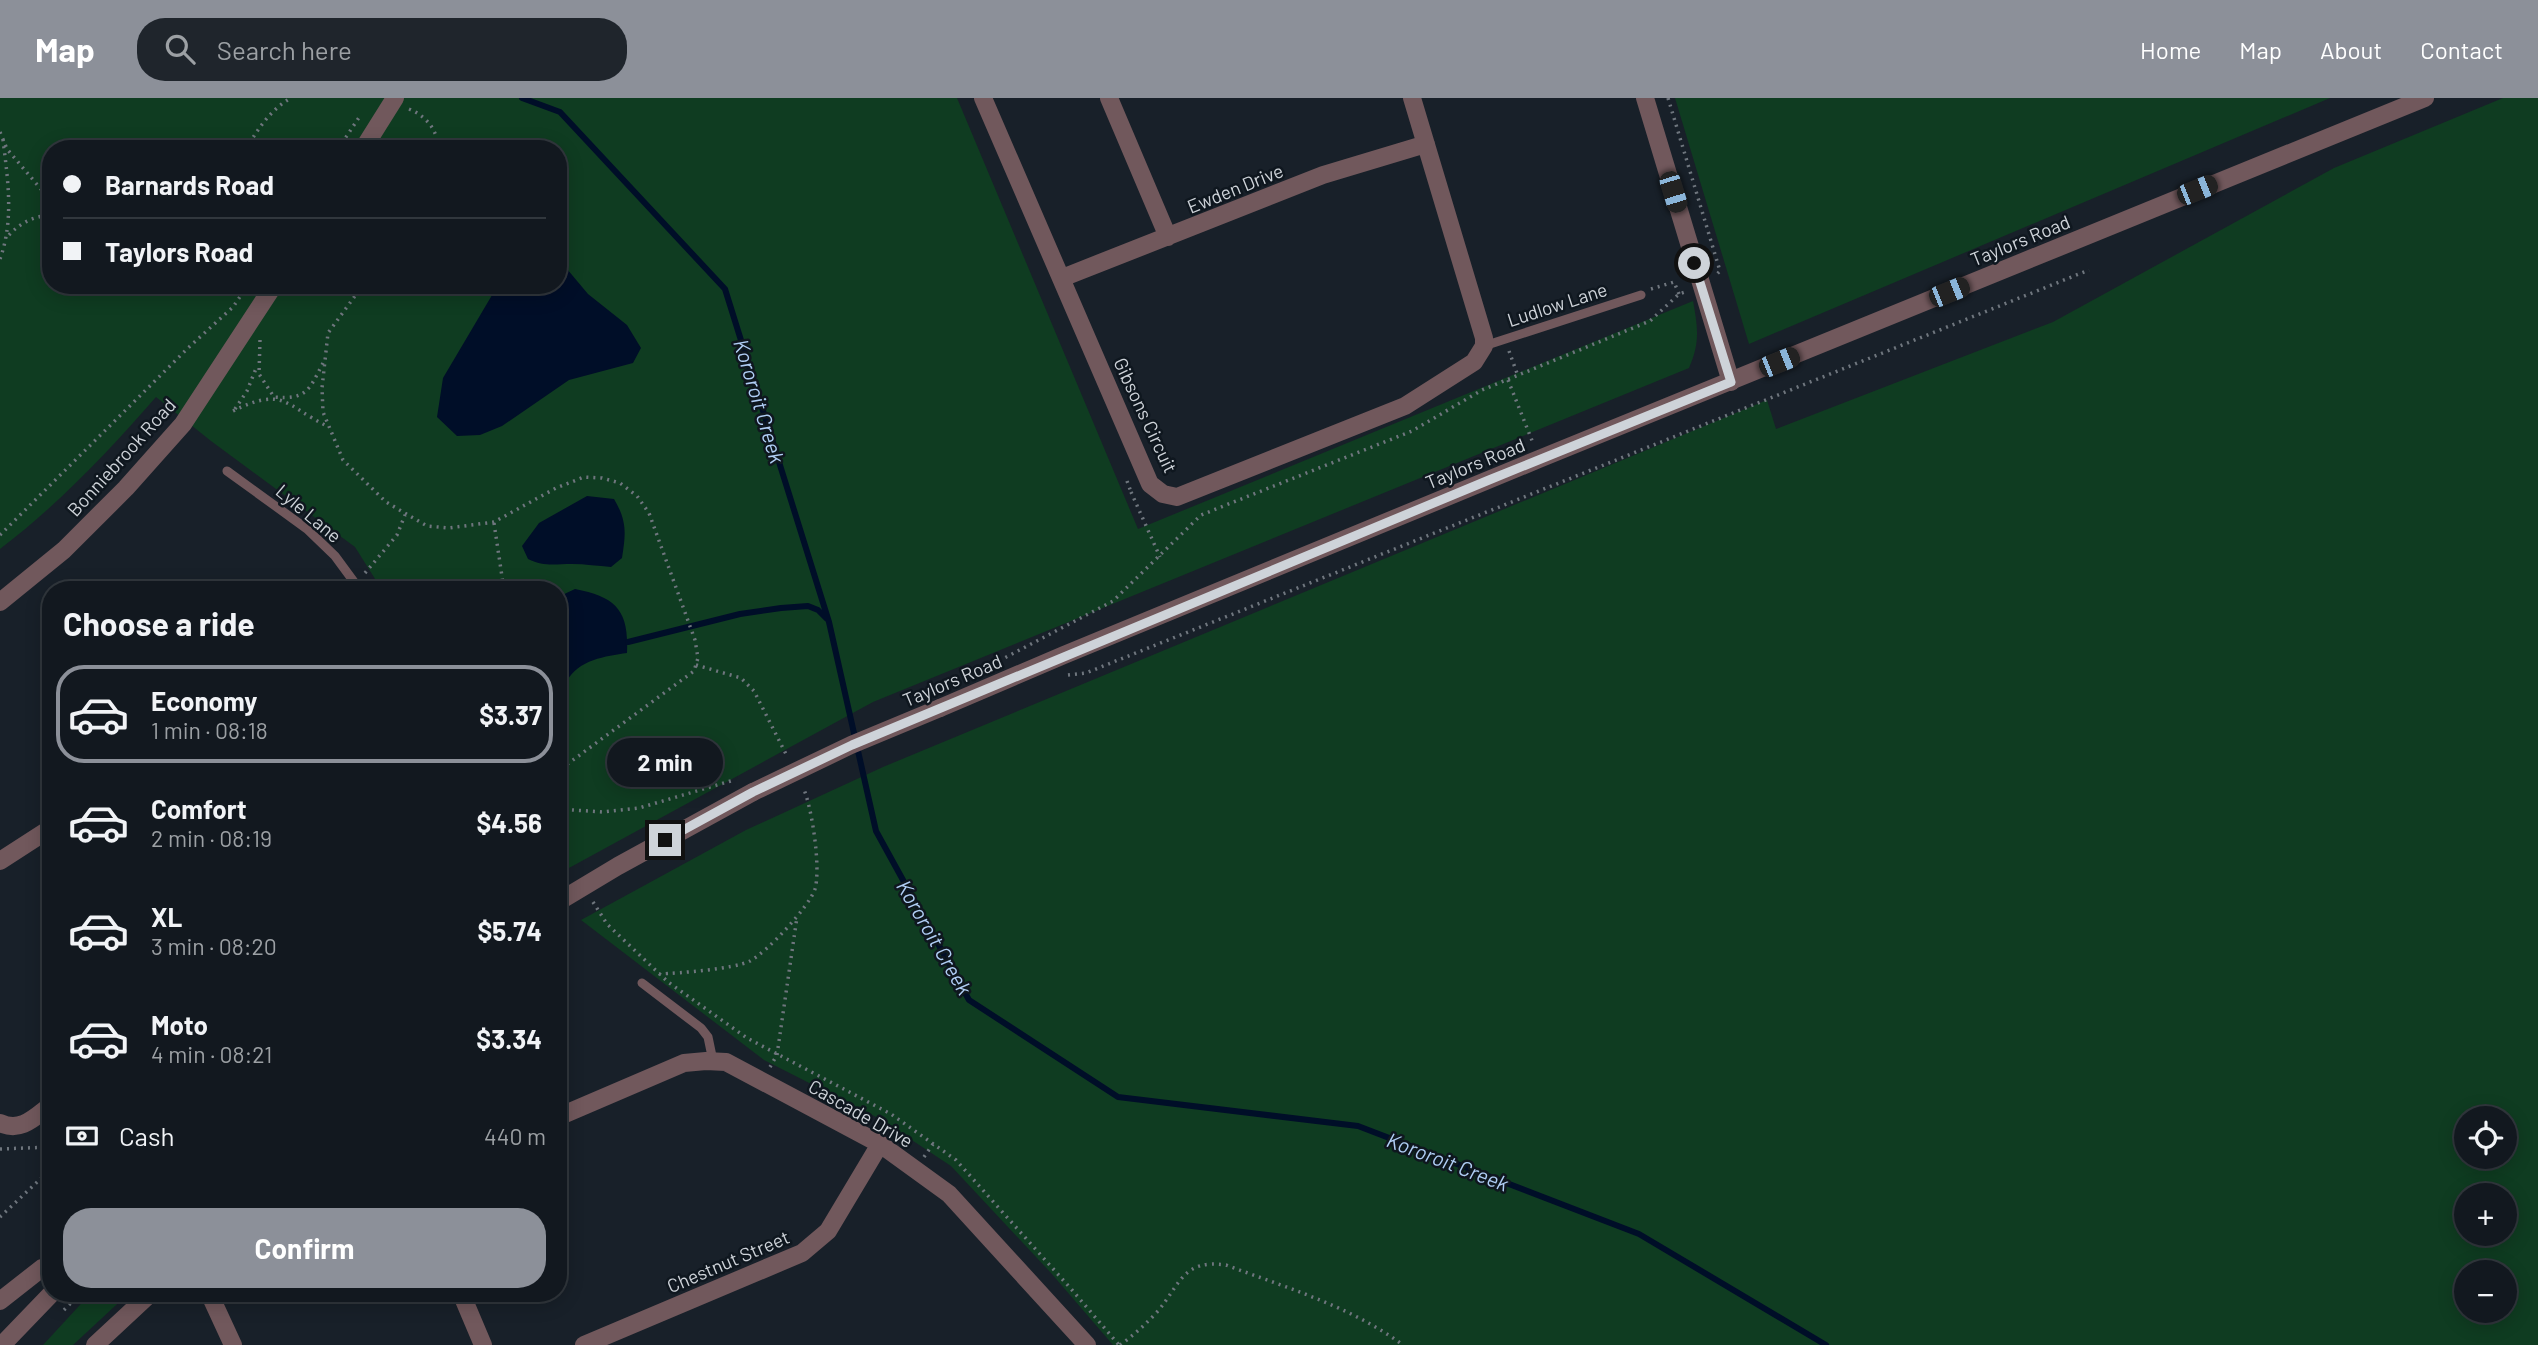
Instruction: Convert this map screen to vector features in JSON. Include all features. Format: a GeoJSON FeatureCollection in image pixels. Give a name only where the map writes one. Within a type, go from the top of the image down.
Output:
{"type":"FeatureCollection","features":[{"type":"Feature","properties":{"kind":"street","name":"Gibsons Circuit"},"geometry":{"type":"LineString","coordinates":[[983,98],[1150,484],[1163,494],[1177,497],[1405,407],[1474,362],[1484,346]]}},
{"type":"Feature","properties":{"kind":"street"},"geometry":{"type":"LineString","coordinates":[[1109,98],[1168,237]]}},
{"type":"Feature","properties":{"kind":"street"},"geometry":{"type":"LineString","coordinates":[[1412,98],[1484,338],[1484,346]]}},
{"type":"Feature","properties":{"kind":"street"},"geometry":{"type":"LineString","coordinates":[[1644,98],[1731,382]]}},
{"type":"Feature","properties":{"kind":"street","name":"Taylors Road"},"geometry":{"type":"LineString","coordinates":[[567,897],[753,792],[852,745],[1539,459],[2425,98]]}},
{"type":"Feature","properties":{"kind":"street"},"geometry":{"type":"LineString","coordinates":[[370,140],[400,102]]}},
{"type":"Feature","properties":{"kind":"street","name":"Ewden Drive"},"geometry":{"type":"LineString","coordinates":[[1062,278],[1323,175],[1426,144]]}},
{"type":"Feature","properties":{"kind":"street","name":"Bonniebrook Road"},"geometry":{"type":"LineString","coordinates":[[0,602],[65,550],[127,488],[183,424],[268,294]]}},
{"type":"Feature","properties":{"kind":"street"},"geometry":{"type":"LineString","coordinates":[[0,861],[42,834]]}},
{"type":"Feature","properties":{"kind":"street","name":"Cascade Drive"},"geometry":{"type":"LineString","coordinates":[[567,1113],[684,1063],[726,1062],[880,1144],[949,1195],[1084,1344]]}},
{"type":"Feature","properties":{"kind":"street"},"geometry":{"type":"LineString","coordinates":[[0,1123],[9,1127],[23,1125],[42,1111]]}},
{"type":"Feature","properties":{"kind":"street","name":"Chestnut Street"},"geometry":{"type":"LineString","coordinates":[[584,1345],[802,1253],[828,1231],[880,1144]]}},
{"type":"Feature","properties":{"kind":"street"},"geometry":{"type":"LineString","coordinates":[[0,1301],[42,1268]]}},
{"type":"Feature","properties":{"kind":"street"},"geometry":{"type":"LineString","coordinates":[[2,1345],[43,1302]]}},
{"type":"Feature","properties":{"kind":"street"},"geometry":{"type":"LineString","coordinates":[[95,1345],[141,1302]]}},
{"type":"Feature","properties":{"kind":"street"},"geometry":{"type":"LineString","coordinates":[[213,1302],[233,1345]]}},
{"type":"Feature","properties":{"kind":"street"},"geometry":{"type":"LineString","coordinates":[[465,1302],[483,1345]]}},
{"type":"Feature","properties":{"kind":"lane","name":"Ludlow Lane"},"geometry":{"type":"LineString","coordinates":[[1484,346],[1641,295]]}},
{"type":"Feature","properties":{"kind":"lane","name":"Lyle Lane"},"geometry":{"type":"LineString","coordinates":[[227,471],[307,529],[335,556],[353,581]]}},
{"type":"Feature","properties":{"kind":"lane"},"geometry":{"type":"LineString","coordinates":[[642,983],[701,1028],[708,1037],[713,1062]]}},
{"type":"Feature","properties":{"kind":"path"},"geometry":{"type":"LineString","coordinates":[[252,140],[279,105],[291,98]]}},
{"type":"Feature","properties":{"kind":"path"},"geometry":{"type":"LineString","coordinates":[[400,102],[424,116],[438,140]]}},
{"type":"Feature","properties":{"kind":"path"},"geometry":{"type":"LineString","coordinates":[[344,140],[365,108]]}},
{"type":"Feature","properties":{"kind":"path"},"geometry":{"type":"LineString","coordinates":[[0,132],[7,149],[42,191]]}},
{"type":"Feature","properties":{"kind":"path"},"geometry":{"type":"LineString","coordinates":[[0,259],[8,237],[8,174],[3,140]]}},
{"type":"Feature","properties":{"kind":"path"},"geometry":{"type":"LineString","coordinates":[[8,237],[27,221],[42,217]]}},
{"type":"Feature","properties":{"kind":"path"},"geometry":{"type":"LineString","coordinates":[[1065,675],[1086,673],[2089,270]]}},
{"type":"Feature","properties":{"kind":"path"},"geometry":{"type":"LineString","coordinates":[[1641,295],[1645,291],[1674,282],[1679,294]]}},
{"type":"Feature","properties":{"kind":"path"},"geometry":{"type":"LineString","coordinates":[[239,294],[240,298]]}},
{"type":"Feature","properties":{"kind":"path"},"geometry":{"type":"LineString","coordinates":[[0,535],[188,348],[233,307],[242,294]]}},
{"type":"Feature","properties":{"kind":"path"},"geometry":{"type":"LineString","coordinates":[[356,294],[328,333],[322,388],[323,412],[344,460],[386,502],[428,526],[449,528],[494,522],[556,488],[584,477],[603,478],[620,484],[638,496],[649,513],[695,640],[698,658],[696,666],[694,671],[567,764]]}},
{"type":"Feature","properties":{"kind":"path"},"geometry":{"type":"LineString","coordinates":[[260,339],[259,374],[274,397],[329,427]]}},
{"type":"Feature","properties":{"kind":"path"},"geometry":{"type":"LineString","coordinates":[[1505,339],[1518,376]]}},
{"type":"Feature","properties":{"kind":"path"},"geometry":{"type":"LineString","coordinates":[[258,363],[247,391],[233,411],[256,399],[292,399],[306,391],[327,354]]}},
{"type":"Feature","properties":{"kind":"path"},"geometry":{"type":"LineString","coordinates":[[1508,380],[1539,459]]}},
{"type":"Feature","properties":{"kind":"path"},"geometry":{"type":"LineString","coordinates":[[1150,484],[1131,492],[1160,557]]}},
{"type":"Feature","properties":{"kind":"path"},"geometry":{"type":"LineString","coordinates":[[355,581],[368,571],[397,535],[405,515]]}},
{"type":"Feature","properties":{"kind":"path"},"geometry":{"type":"LineString","coordinates":[[494,522],[503,581]]}},
{"type":"Feature","properties":{"kind":"path"},"geometry":{"type":"LineString","coordinates":[[696,666],[741,677],[754,691],[788,758]]}},
{"type":"Feature","properties":{"kind":"path"},"geometry":{"type":"LineString","coordinates":[[567,810],[603,813],[639,808],[741,778]]}},
{"type":"Feature","properties":{"kind":"path"},"geometry":{"type":"LineString","coordinates":[[659,974],[683,973],[748,962],[763,951],[797,916],[815,889],[816,844],[811,813],[799,780]]}},
{"type":"Feature","properties":{"kind":"path"},"geometry":{"type":"LineString","coordinates":[[776,1055],[797,916]]}},
{"type":"Feature","properties":{"kind":"path"},"geometry":{"type":"LineString","coordinates":[[0,1149],[42,1147]]}},
{"type":"Feature","properties":{"kind":"path"},"geometry":{"type":"LineString","coordinates":[[0,1217],[42,1177]]}},
{"type":"Feature","properties":{"kind":"path"},"geometry":{"type":"LineString","coordinates":[[1120,1345],[1147,1323],[1179,1279],[1190,1269],[1214,1264],[1226,1265],[1337,1306],[1374,1325],[1403,1345]]}},
{"type":"Feature","properties":{"kind":"green space"},"geometry":{"type":"Polygon","coordinates":[[[0,98],[957,98],[1138,529],[1693,301],[1696,319],[1696,343],[1689,368],[873,702],[567,869],[567,581],[376,581],[355,547],[156,397],[120,438],[43,514],[0,549],[0,98]]]}},
{"type":"Feature","properties":{"kind":"green space"},"geometry":{"type":"Polygon","coordinates":[[[1675,98],[2330,98],[1749,344],[1675,98]]]}},
{"type":"Feature","properties":{"kind":"green space"},"geometry":{"type":"Polygon","coordinates":[[[2503,98],[2538,98],[2538,1345],[1113,1345],[1051,1273],[951,1166],[880,1119],[764,1060],[581,920],[746,830],[883,767],[1767,400],[1776,429],[2053,322],[2334,168],[2503,98]]]}},
{"type":"Feature","properties":{"kind":"green space"},"geometry":{"type":"Polygon","coordinates":[[[83,1302],[119,1302],[73,1345],[43,1345],[83,1302]]]}},
{"type":"Feature","properties":{"kind":"water"},"geometry":{"type":"Polygon","coordinates":[[[567,269],[588,294],[627,325],[641,348],[633,363],[569,380],[502,426],[480,435],[457,436],[437,417],[443,378],[493,294],[567,294],[567,269]]]}},
{"type":"Feature","properties":{"kind":"water"},"geometry":{"type":"Polygon","coordinates":[[[587,496],[614,499],[624,527],[622,558],[611,567],[544,564],[528,559],[522,546],[539,523],[587,496]]]}},
{"type":"Feature","properties":{"kind":"water"},"geometry":{"type":"Polygon","coordinates":[[[575,589],[589,592],[610,601],[617,608],[625,626],[627,653],[593,660],[578,668],[567,681],[567,593],[575,589]]]}},
{"type":"Feature","properties":{"kind":"waterway","name":"Kororoit Creek"},"geometry":{"type":"LineString","coordinates":[[522,98],[560,112],[725,289],[829,622],[876,831],[969,1000],[1118,1097],[1358,1126],[1639,1234],[1826,1345]]}},
{"type":"Feature","properties":{"kind":"waterway"},"geometry":{"type":"LineString","coordinates":[[628,642],[740,614],[781,608],[808,606],[818,610],[827,619]]}},
{"type":"Feature","properties":{"kind":"route"},"geometry":{"type":"LineString","coordinates":[[665,840],[753,792],[852,745],[1064,655],[1731,382],[1694,263]]}}]}
